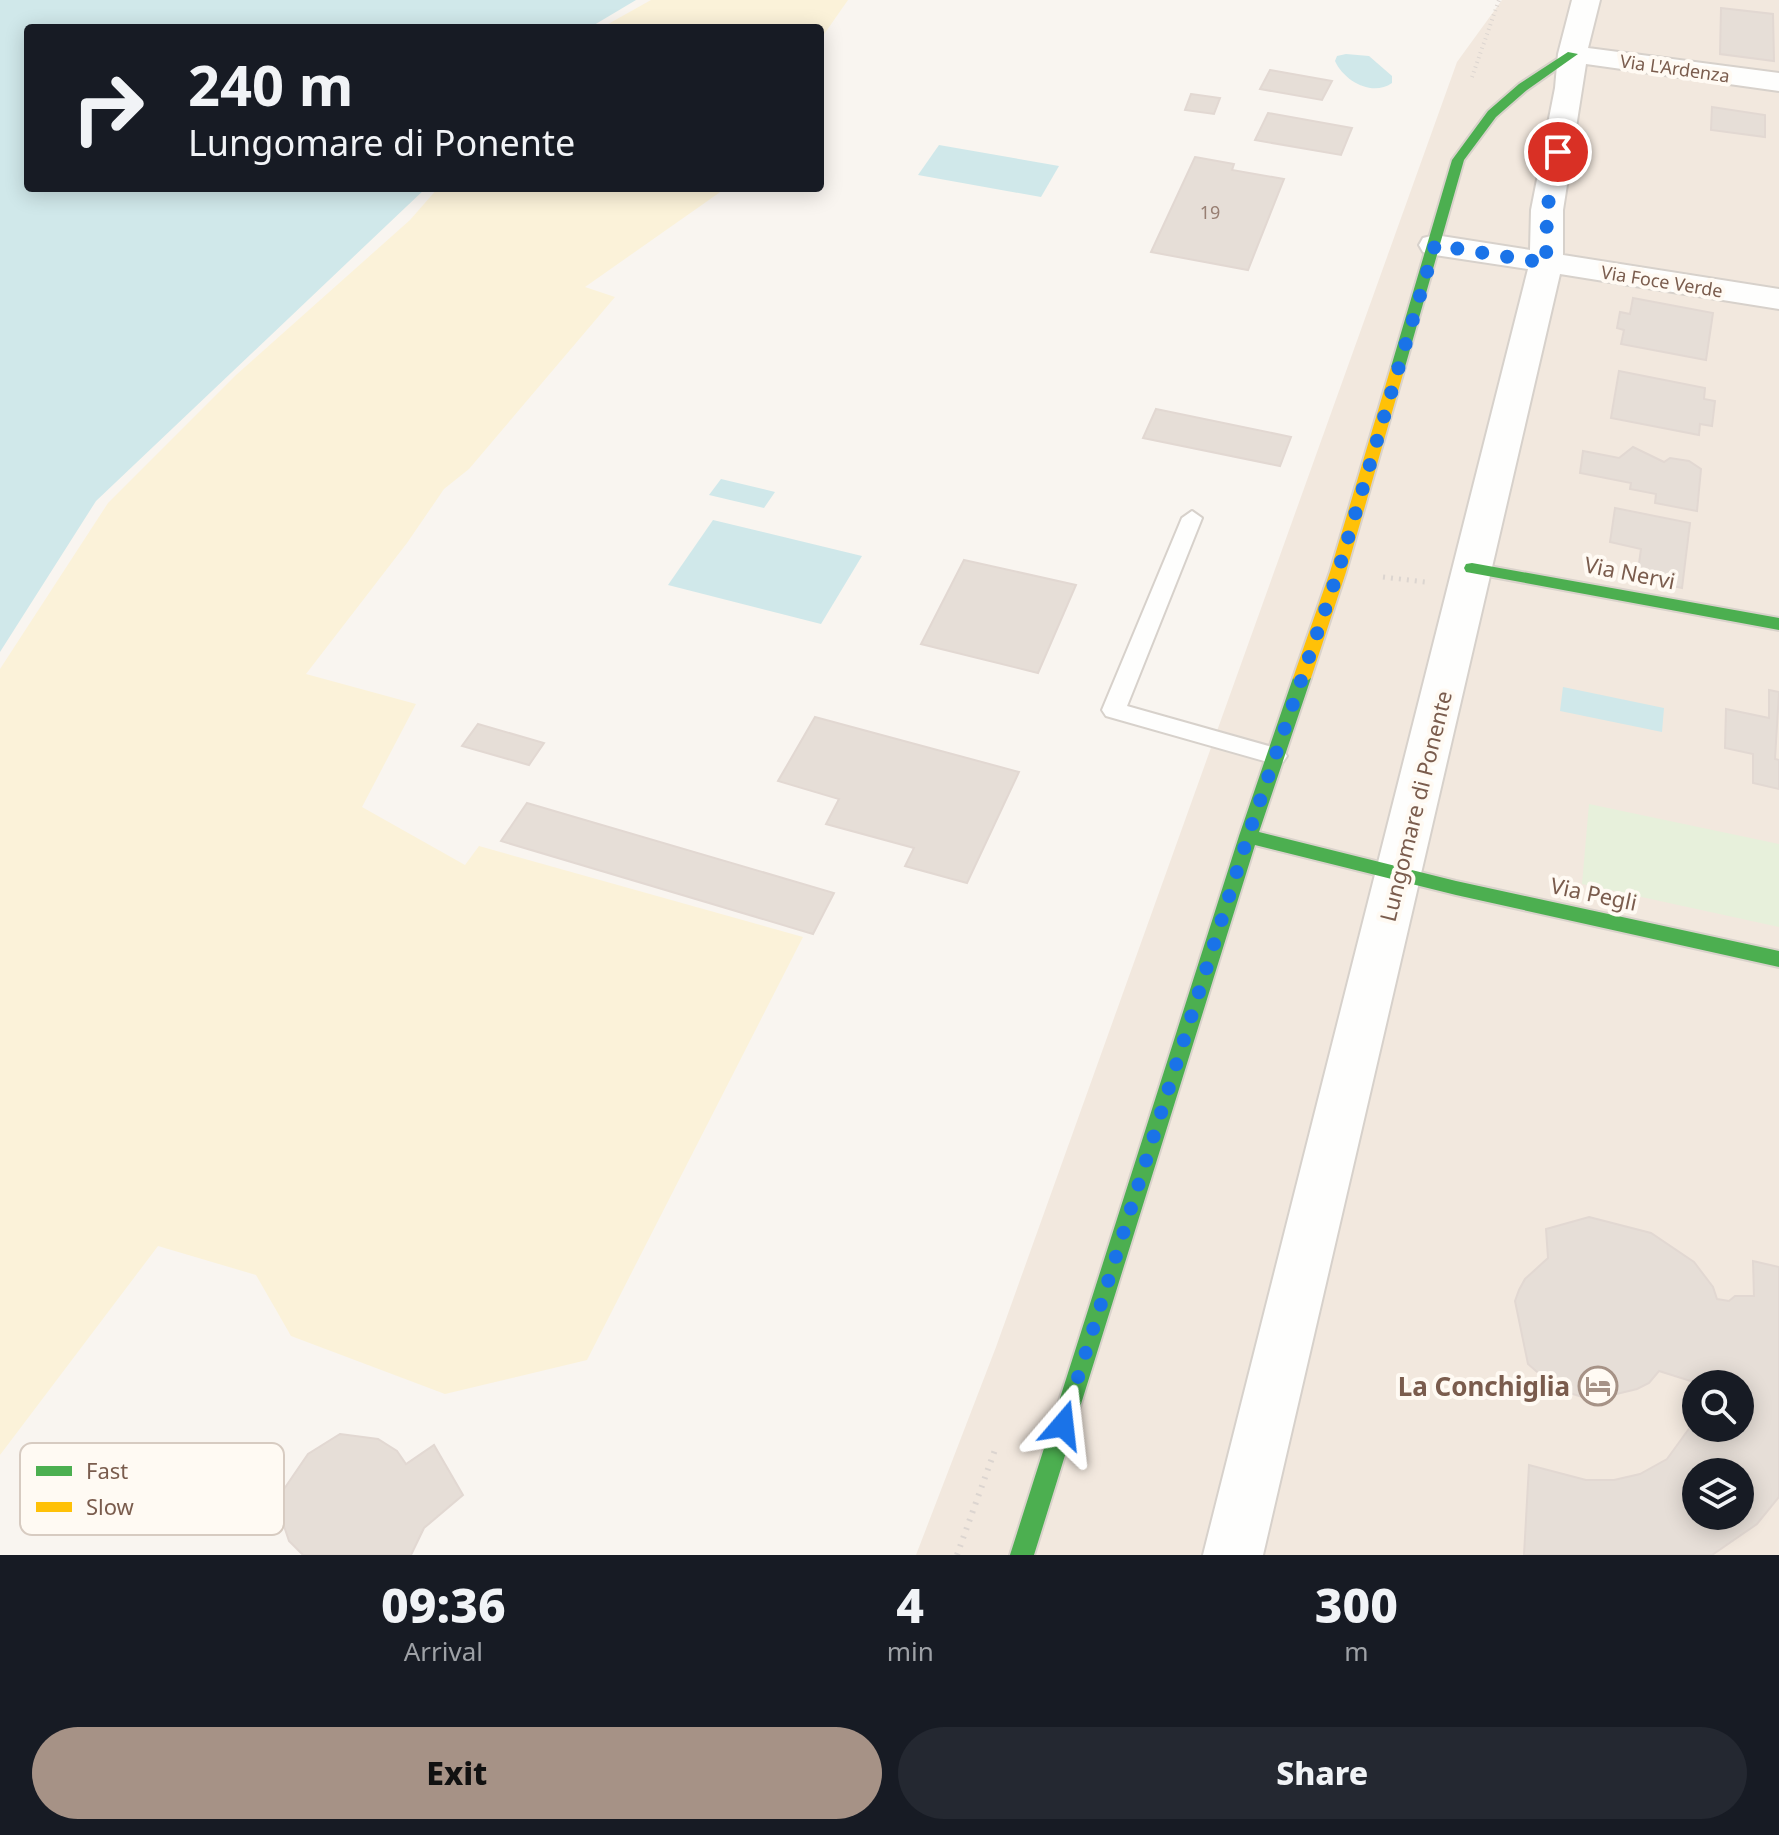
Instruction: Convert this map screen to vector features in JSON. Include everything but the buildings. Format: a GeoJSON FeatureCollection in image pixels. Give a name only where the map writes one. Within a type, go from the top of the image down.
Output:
{"type":"FeatureCollection","features":[{"type":"Feature","properties":{"kind":"street","name":"Lungomare di Ponente"},"geometry":{"type":"LineString","coordinates":[[1233,1555],[1470,577],[1525,260],[1547,210],[1570,88],[1572,54],[1586,0]]}},
{"type":"Feature","properties":{"kind":"street","name":"Via L'Ardenza"},"geometry":{"type":"LineString","coordinates":[[1572,54],[1779,82]]}},
{"type":"Feature","properties":{"kind":"street"},"geometry":{"type":"LineString","coordinates":[[1022,1555],[1248,836],[1338,572],[1435,245],[1443,207],[1467,144],[1484,124],[1541,74],[1572,54]]}},
{"type":"Feature","properties":{"kind":"street"},"geometry":{"type":"LineString","coordinates":[[1435,245],[1525,260]]}},
{"type":"Feature","properties":{"kind":"street","name":"Via Foce Verde"},"geometry":{"type":"LineString","coordinates":[[1525,260],[1779,299]]}},
{"type":"Feature","properties":{"kind":"street","name":"Via Nervi"},"geometry":{"type":"LineString","coordinates":[[1470,577],[1779,624]]}},
{"type":"Feature","properties":{"kind":"street","name":"Via Pegli"},"geometry":{"type":"LineString","coordinates":[[1248,836],[1399,874],[1779,959]]}},
{"type":"Feature","properties":{"kind":"lane"},"geometry":{"type":"LineString","coordinates":[[1192,518],[1114,710],[1275,756]]}},
{"type":"Feature","properties":{"kind":"path"},"geometry":{"type":"LineString","coordinates":[[1338,572],[1470,577]]}},
{"type":"Feature","properties":{"kind":"shaded area"},"geometry":{"type":"Polygon","coordinates":[[[1502,0],[1779,0],[1779,1555],[916,1555],[996,1347],[1457,62],[1502,0]]]}},
{"type":"Feature","properties":{"kind":"green space"},"geometry":{"type":"Polygon","coordinates":[[[1589,804],[1779,844],[1779,927],[1582,884],[1589,804]]]}},
{"type":"Feature","properties":{"kind":"sand"},"geometry":{"type":"Polygon","coordinates":[[[651,0],[848,0],[824,34],[824,24],[608,24],[651,0]]]}},
{"type":"Feature","properties":{"kind":"sand"},"geometry":{"type":"Polygon","coordinates":[[[434,192],[720,192],[585,287],[615,297],[469,469],[444,489],[407,543],[306,674],[416,704],[362,807],[465,865],[479,846],[803,937],[587,1360],[445,1394],[291,1336],[256,1275],[158,1246],[0,1455],[0,669],[108,503],[236,375],[410,220],[434,192]]]}},
{"type":"Feature","properties":{"kind":"water"},"geometry":{"type":"Polygon","coordinates":[[[0,0],[636,0],[596,24],[24,24],[24,192],[422,192],[96,501],[0,652],[0,0]]]}},
{"type":"Feature","properties":{"kind":"water"},"geometry":{"type":"Polygon","coordinates":[[[1337,56],[1369,56],[1392,76],[1392,83],[1376,88],[1359,85],[1345,75],[1335,61],[1337,56]]]}},
{"type":"Feature","properties":{"kind":"water"},"geometry":{"type":"Polygon","coordinates":[[[939,145],[1059,166],[1041,197],[918,175],[939,145]]]}},
{"type":"Feature","properties":{"kind":"water"},"geometry":{"type":"Polygon","coordinates":[[[721,479],[775,492],[764,508],[709,495],[721,479]]]}},
{"type":"Feature","properties":{"kind":"water"},"geometry":{"type":"Polygon","coordinates":[[[713,520],[862,556],[821,624],[668,585],[713,520]]]}},
{"type":"Feature","properties":{"kind":"water"},"geometry":{"type":"Polygon","coordinates":[[[1563,687],[1664,708],[1662,732],[1560,711],[1563,687]]]}},
{"type":"Feature","properties":{"kind":"traffic: fast"},"geometry":{"type":"LineString","coordinates":[[1398,367],[1458,160],[1492,114],[1523,87],[1572,54]]}},
{"type":"Feature","properties":{"kind":"traffic: fast"},"geometry":{"type":"LineString","coordinates":[[1472,568],[1779,624]]}},
{"type":"Feature","properties":{"kind":"traffic: fast"},"geometry":{"type":"LineString","coordinates":[[1022,1555],[1248,836],[1302,678]]}},
{"type":"Feature","properties":{"kind":"traffic: fast"},"geometry":{"type":"LineString","coordinates":[[1248,836],[1456,888],[1779,959]]}},
{"type":"Feature","properties":{"kind":"traffic: slow"},"geometry":{"type":"LineString","coordinates":[[1302,678],[1338,572],[1398,367]]}},
{"type":"Feature","properties":{"kind":"place","name":"La Conchiglia"},"geometry":{"type":"Point","coordinates":[1598,1386]}},
{"type":"Feature","properties":{"kind":"route"},"geometry":{"type":"LineString","coordinates":[[1063,1425],[1248,836],[1338,572],[1435,245],[1546,263],[1547,210],[1558,152]]}}]}
